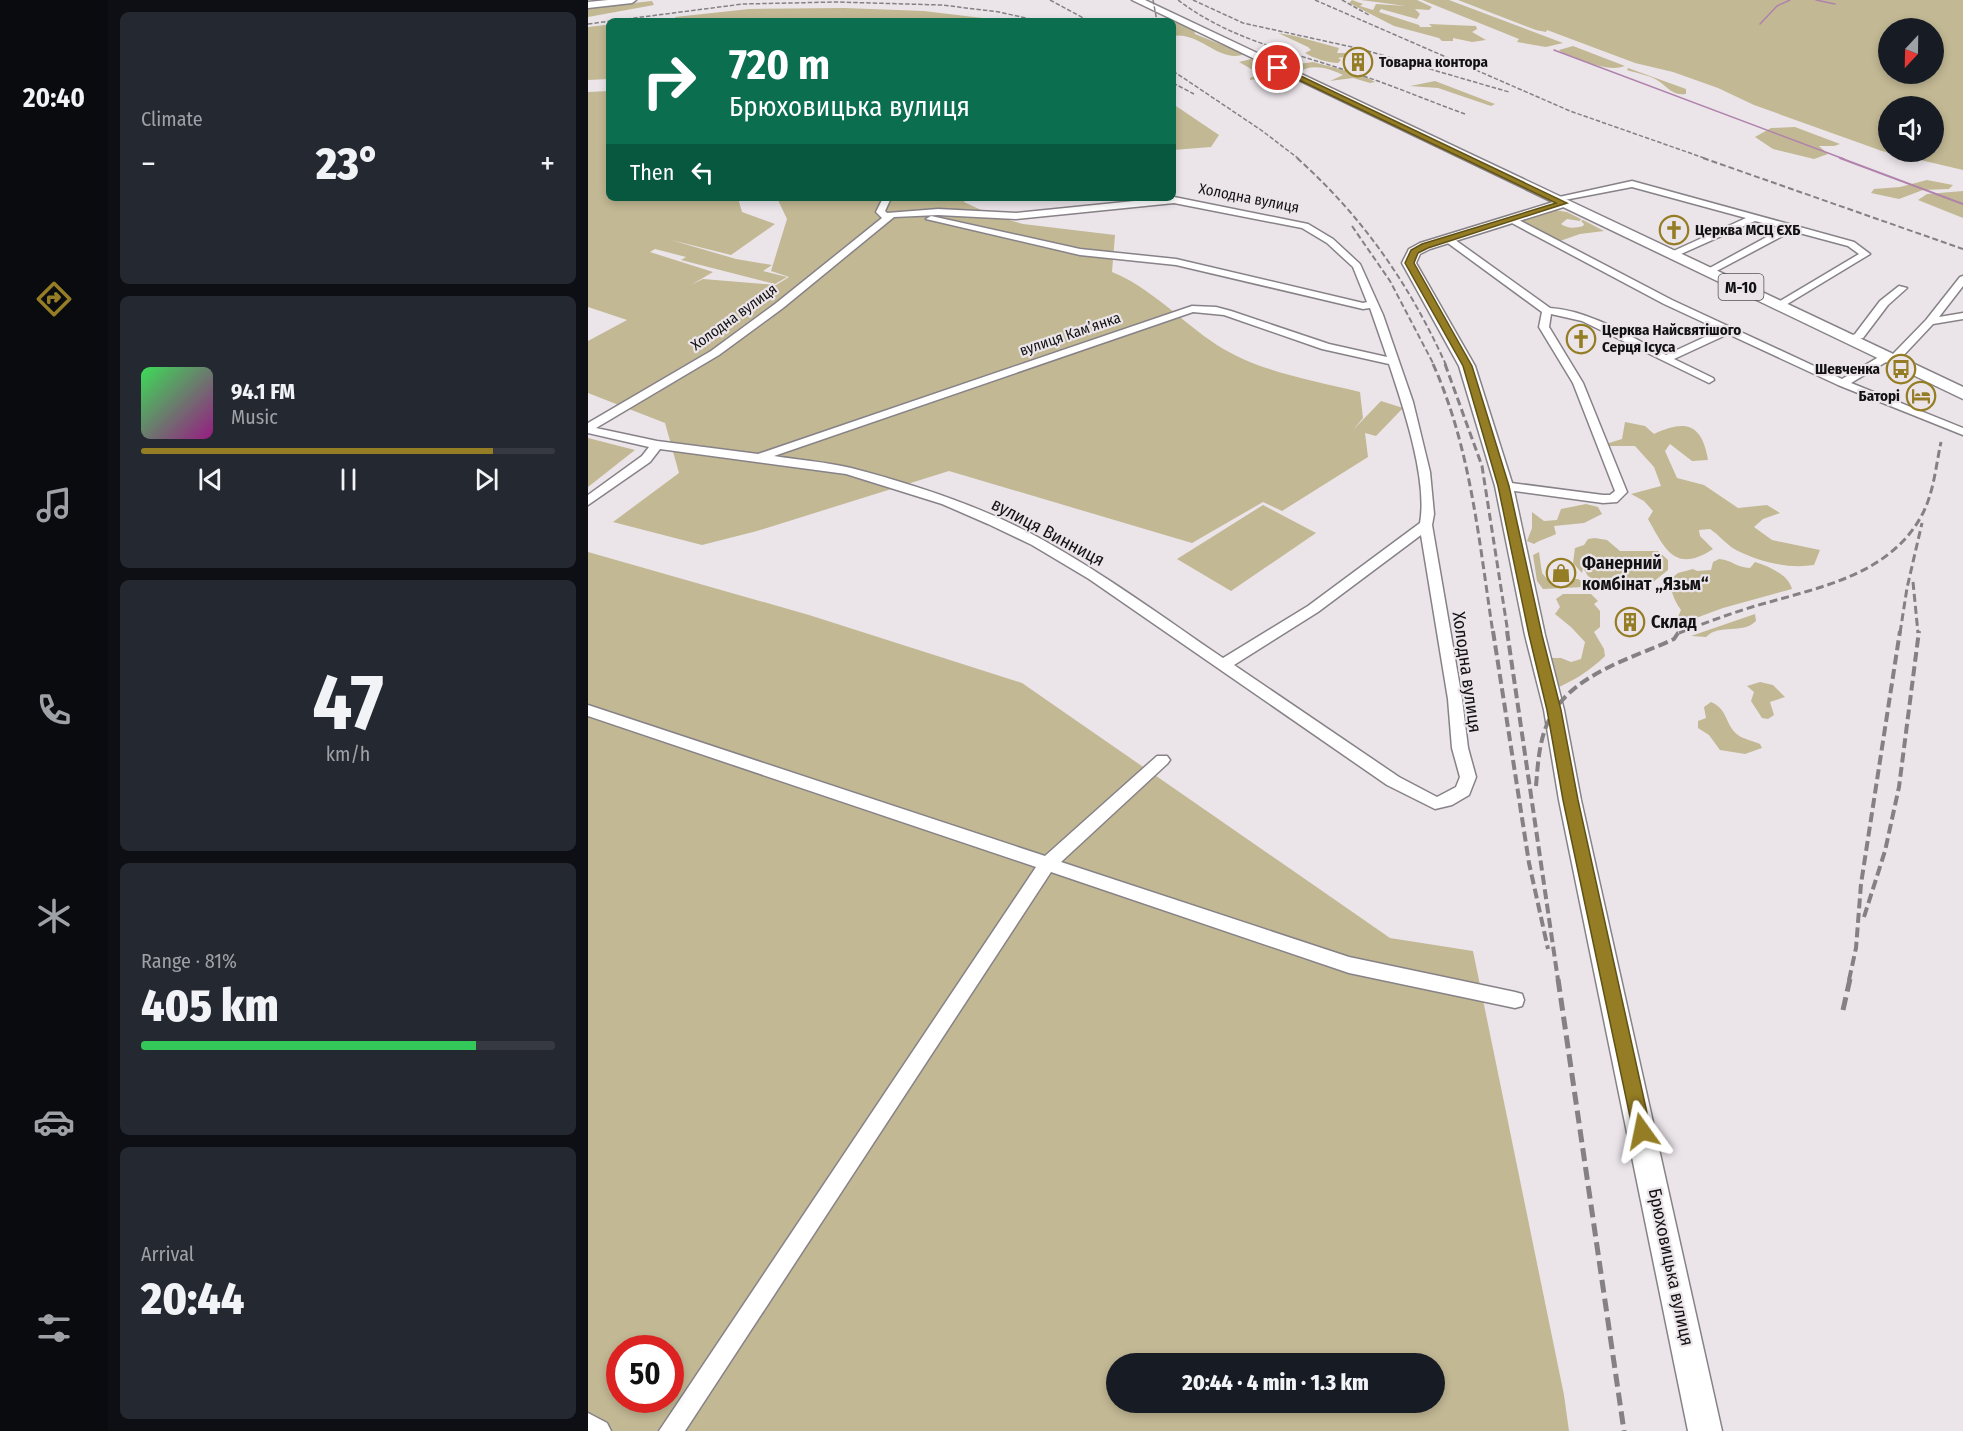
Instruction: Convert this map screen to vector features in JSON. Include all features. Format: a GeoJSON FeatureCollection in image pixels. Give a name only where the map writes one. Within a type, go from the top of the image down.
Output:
{"type":"FeatureCollection","features":[{"type":"Feature","properties":{"kind":"main road"},"geometry":{"type":"LineString","coordinates":[[588,5],[632,0]]}},
{"type":"Feature","properties":{"kind":"main road","name":"М-10"},"geometry":{"type":"LineString","coordinates":[[1137,0],[1175,18]]}},
{"type":"Feature","properties":{"kind":"main road","name":"М-10"},"geometry":{"type":"LineString","coordinates":[[1176,19],[1963,394]]}},
{"type":"Feature","properties":{"kind":"main road","name":"Брюховицька вулиця"},"geometry":{"type":"LineString","coordinates":[[1559,201],[1513,220],[1414,252],[1409,263],[1467,366],[1504,486],[1535,635],[1554,710],[1570,800],[1711,1429]]}},
{"type":"Feature","properties":{"kind":"street"},"geometry":{"type":"LineString","coordinates":[[1559,201],[1632,184],[1851,244],[1865,254],[1779,306]]}},
{"type":"Feature","properties":{"kind":"street","name":"Холодна вулиця"},"geometry":{"type":"LineString","coordinates":[[1176,200],[1307,227],[1330,241],[1357,266],[1394,361],[1407,402],[1424,472],[1428,514],[1426,525],[1455,699],[1460,748],[1468,777],[1463,791],[1446,801],[1435,803]]}},
{"type":"Feature","properties":{"kind":"street"},"geometry":{"type":"LineString","coordinates":[[886,201],[880,212],[888,218]]}},
{"type":"Feature","properties":{"kind":"street","name":"Холодна вулиця"},"geometry":{"type":"LineString","coordinates":[[588,429],[715,353],[779,306],[888,218],[900,212],[1016,216],[1164,201]]}},
{"type":"Feature","properties":{"kind":"street"},"geometry":{"type":"LineString","coordinates":[[900,212],[1080,252],[1176,262],[1363,306],[1372,304]]}},
{"type":"Feature","properties":{"kind":"street"},"geometry":{"type":"LineString","coordinates":[[1672,255],[1756,217]]}},
{"type":"Feature","properties":{"kind":"street"},"geometry":{"type":"LineString","coordinates":[[1513,220],[1668,302],[1842,383],[1963,432]]}},
{"type":"Feature","properties":{"kind":"street"},"geometry":{"type":"LineString","coordinates":[[1709,272],[1790,228]]}},
{"type":"Feature","properties":{"kind":"street"},"geometry":{"type":"LineString","coordinates":[[1449,239],[1547,311],[1563,312],[1586,319],[1709,380]]}},
{"type":"Feature","properties":{"kind":"street"},"geometry":{"type":"LineString","coordinates":[[1842,383],[1888,358],[1897,356],[1930,322],[1963,279]]}},
{"type":"Feature","properties":{"kind":"street"},"geometry":{"type":"LineString","coordinates":[[1850,340],[1859,336],[1884,303],[1902,288]]}},
{"type":"Feature","properties":{"kind":"street","name":"вулиця Камʼянка"},"geometry":{"type":"LineString","coordinates":[[760,458],[1192,309],[1212,309],[1285,334],[1357,354],[1394,361]]}},
{"type":"Feature","properties":{"kind":"street"},"geometry":{"type":"LineString","coordinates":[[1504,486],[1603,499],[1613,499],[1621,492],[1578,383],[1544,327],[1547,311]]}},
{"type":"Feature","properties":{"kind":"street"},"geometry":{"type":"LineString","coordinates":[[1930,322],[1963,316]]}},
{"type":"Feature","properties":{"kind":"street"},"geometry":{"type":"LineString","coordinates":[[1665,359],[1728,330]]}},
{"type":"Feature","properties":{"kind":"street","name":"вулиця Винниця"},"geometry":{"type":"LineString","coordinates":[[588,429],[657,445],[849,471],[946,501],[992,521],[1037,542],[1094,576],[1393,781],[1435,803]]}},
{"type":"Feature","properties":{"kind":"street"},"geometry":{"type":"LineString","coordinates":[[588,501],[646,459],[657,445]]}},
{"type":"Feature","properties":{"kind":"street"},"geometry":{"type":"LineString","coordinates":[[1224,664],[1306,614],[1372,568],[1398,544],[1426,525]]}},
{"type":"Feature","properties":{"kind":"street"},"geometry":{"type":"LineString","coordinates":[[588,710],[1349,965],[1515,1000]]}},
{"type":"Feature","properties":{"kind":"street"},"geometry":{"type":"LineString","coordinates":[[670,1431],[1047,864],[1162,760]]}},
{"type":"Feature","properties":{"kind":"street"},"geometry":{"type":"LineString","coordinates":[[588,1425],[599,1431]]}},
{"type":"Feature","properties":{"kind":"shaded area"},"geometry":{"type":"Polygon","coordinates":[[[1352,0],[1363,4],[1360,6],[1373,10],[1376,4],[1406,6],[1361,0],[1417,0],[1432,7],[1429,10],[1415,9],[1420,14],[1417,19],[1381,9],[1379,12],[1420,27],[1432,27],[1429,24],[1476,26],[1477,29],[1472,32],[1486,40],[1472,42],[1453,38],[1453,41],[1442,41],[1439,38],[1394,26],[1349,3],[1352,0]]]}},
{"type":"Feature","properties":{"kind":"shaded area"},"geometry":{"type":"Polygon","coordinates":[[[1422,0],[1449,0],[1563,43],[1546,47],[1517,42],[1519,39],[1422,0]]]}},
{"type":"Feature","properties":{"kind":"shaded area"},"geometry":{"type":"Polygon","coordinates":[[[1458,0],[1963,0],[1963,170],[1929,162],[1944,162],[1944,96],[1878,96],[1878,150],[1754,105],[1718,88],[1673,72],[1635,63],[1547,30],[1546,32],[1458,0]]]}},
{"type":"Feature","properties":{"kind":"shaded area"},"geometry":{"type":"Polygon","coordinates":[[[652,1],[654,5],[588,17],[588,8],[652,1]]]}},
{"type":"Feature","properties":{"kind":"shaded area"},"geometry":{"type":"Polygon","coordinates":[[[844,8],[924,11],[982,18],[675,17],[749,9],[844,8]]]}},
{"type":"Feature","properties":{"kind":"shaded area"},"geometry":{"type":"Polygon","coordinates":[[[1176,23],[1194,30],[1195,34],[1245,54],[1227,55],[1183,36],[1176,36],[1176,23]]]}},
{"type":"Feature","properties":{"kind":"shaded area"},"geometry":{"type":"Polygon","coordinates":[[[606,25],[606,79],[588,80],[588,27],[606,25]]]}},
{"type":"Feature","properties":{"kind":"shaded area"},"geometry":{"type":"Polygon","coordinates":[[[1278,33],[1339,48],[1337,53],[1351,53],[1350,56],[1338,58],[1341,60],[1338,63],[1321,60],[1305,53],[1311,50],[1308,47],[1278,33]]]}},
{"type":"Feature","properties":{"kind":"shaded area"},"geometry":{"type":"Polygon","coordinates":[[[1573,46],[1625,66],[1602,67],[1559,50],[1573,46]]]}},
{"type":"Feature","properties":{"kind":"shaded area"},"geometry":{"type":"Polygon","coordinates":[[[1251,59],[1287,74],[1250,80],[1260,74],[1239,62],[1251,59]]]}},
{"type":"Feature","properties":{"kind":"shaded area"},"geometry":{"type":"Polygon","coordinates":[[[1313,62],[1362,75],[1375,82],[1370,83],[1353,78],[1330,81],[1343,75],[1320,68],[1303,69],[1298,72],[1290,69],[1298,64],[1313,62]]]}},
{"type":"Feature","properties":{"kind":"shaded area"},"geometry":{"type":"Polygon","coordinates":[[[1628,68],[1686,89],[1686,94],[1675,93],[1657,80],[1627,70],[1628,68]]]}},
{"type":"Feature","properties":{"kind":"shaded area"},"geometry":{"type":"Polygon","coordinates":[[[1435,81],[1495,104],[1491,106],[1438,88],[1410,86],[1435,81]]]}},
{"type":"Feature","properties":{"kind":"shaded area"},"geometry":{"type":"Polygon","coordinates":[[[606,91],[606,201],[739,201],[742,212],[775,224],[731,255],[671,240],[736,259],[772,265],[763,271],[787,277],[775,284],[681,260],[686,257],[655,249],[650,252],[713,272],[691,285],[703,279],[776,285],[789,277],[771,271],[787,219],[778,201],[965,201],[994,216],[1023,224],[1115,235],[1112,272],[1140,286],[1217,345],[1268,369],[1360,392],[1363,418],[1353,430],[1381,401],[1403,408],[1376,436],[1365,433],[1368,457],[1282,511],[1263,502],[1192,543],[949,471],[757,531],[702,545],[613,522],[679,473],[665,423],[588,393],[588,341],[627,320],[588,307],[588,92],[606,91]]]}},
{"type":"Feature","properties":{"kind":"shaded area"},"geometry":{"type":"Polygon","coordinates":[[[1176,106],[1219,135],[1211,147],[1176,150],[1176,106]]]}},
{"type":"Feature","properties":{"kind":"shaded area"},"geometry":{"type":"Polygon","coordinates":[[[1795,127],[1840,144],[1819,146],[1828,154],[1814,159],[1773,149],[1755,137],[1771,128],[1795,127]]]}},
{"type":"Feature","properties":{"kind":"shaded area"},"geometry":{"type":"Polygon","coordinates":[[[1927,180],[1953,185],[1949,189],[1923,190],[1899,199],[1871,193],[1874,189],[1900,187],[1927,180]]]}},
{"type":"Feature","properties":{"kind":"shaded area"},"geometry":{"type":"Polygon","coordinates":[[[1963,191],[1963,218],[1918,200],[1927,194],[1963,191]]]}},
{"type":"Feature","properties":{"kind":"shaded area"},"geometry":{"type":"Polygon","coordinates":[[[1554,210],[1567,212],[1581,219],[1580,221],[1567,219],[1561,224],[1564,226],[1572,228],[1583,226],[1581,221],[1583,220],[1604,231],[1580,234],[1560,241],[1553,240],[1520,221],[1554,210]]]}},
{"type":"Feature","properties":{"kind":"shaded area"},"geometry":{"type":"Polygon","coordinates":[[[1625,422],[1645,426],[1654,434],[1665,429],[1684,426],[1697,432],[1702,439],[1708,460],[1692,461],[1670,444],[1665,451],[1677,478],[1704,485],[1738,508],[1767,505],[1780,513],[1763,519],[1754,527],[1772,540],[1820,550],[1814,565],[1774,564],[1755,558],[1733,548],[1710,529],[1699,530],[1700,536],[1713,549],[1689,559],[1673,555],[1660,540],[1648,519],[1653,511],[1644,501],[1631,494],[1661,486],[1654,467],[1635,446],[1609,446],[1609,443],[1622,439],[1625,422]]]}},
{"type":"Feature","properties":{"kind":"shaded area"},"geometry":{"type":"Polygon","coordinates":[[[588,438],[635,450],[588,487],[588,438]]]}},
{"type":"Feature","properties":{"kind":"shaded area"},"geometry":{"type":"Polygon","coordinates":[[[1586,504],[1598,507],[1602,514],[1584,523],[1554,526],[1556,534],[1534,544],[1527,541],[1532,528],[1532,512],[1544,521],[1557,520],[1561,509],[1586,504]]]}},
{"type":"Feature","properties":{"kind":"shaded area"},"geometry":{"type":"Polygon","coordinates":[[[1263,505],[1316,533],[1231,591],[1177,559],[1263,505]]]}},
{"type":"Feature","properties":{"kind":"shaded area"},"geometry":{"type":"Polygon","coordinates":[[[1588,539],[1607,540],[1620,551],[1658,551],[1668,560],[1668,570],[1653,582],[1598,583],[1588,576],[1583,568],[1582,573],[1573,563],[1575,548],[1584,545],[1588,539]]]}},
{"type":"Feature","properties":{"kind":"shaded area"},"geometry":{"type":"Polygon","coordinates":[[[588,552],[809,615],[1022,683],[1390,938],[1473,951],[1564,1395],[1569,1431],[588,1431],[588,552]]]}},
{"type":"Feature","properties":{"kind":"shaded area"},"geometry":{"type":"Polygon","coordinates":[[[1539,552],[1542,573],[1547,579],[1578,579],[1585,583],[1584,587],[1543,589],[1537,581],[1533,555],[1539,552]]]}},
{"type":"Feature","properties":{"kind":"shaded area"},"geometry":{"type":"Polygon","coordinates":[[[1719,559],[1745,568],[1750,568],[1755,562],[1766,566],[1782,575],[1792,589],[1723,608],[1685,622],[1678,617],[1681,610],[1667,582],[1678,573],[1693,569],[1711,570],[1713,562],[1719,559]]]}},
{"type":"Feature","properties":{"kind":"shaded area"},"geometry":{"type":"Polygon","coordinates":[[[1563,594],[1591,594],[1598,601],[1594,604],[1600,611],[1600,627],[1594,632],[1604,649],[1605,656],[1581,675],[1554,689],[1549,658],[1561,658],[1571,662],[1581,659],[1585,642],[1555,614],[1560,607],[1556,599],[1563,594]]]}},
{"type":"Feature","properties":{"kind":"shaded area"},"geometry":{"type":"Polygon","coordinates":[[[1755,614],[1756,621],[1750,625],[1718,631],[1706,637],[1691,636],[1755,614]]]}},
{"type":"Feature","properties":{"kind":"shaded area"},"geometry":{"type":"Polygon","coordinates":[[[1760,682],[1773,685],[1785,697],[1770,702],[1774,715],[1768,719],[1762,718],[1751,701],[1754,692],[1747,686],[1760,682]]]}},
{"type":"Feature","properties":{"kind":"shaded area"},"geometry":{"type":"Polygon","coordinates":[[[1711,702],[1721,709],[1738,735],[1760,744],[1762,748],[1745,754],[1720,750],[1709,735],[1698,728],[1698,721],[1706,718],[1704,707],[1711,702]]]}},
{"type":"Feature","properties":{"kind":"waterway"},"geometry":{"type":"LineString","coordinates":[[1760,24],[1777,6],[1790,0]]}},
{"type":"Feature","properties":{"kind":"waterway"},"geometry":{"type":"LineString","coordinates":[[1816,0],[1835,4]]}},
{"type":"Feature","properties":{"kind":"waterway"},"geometry":{"type":"LineString","coordinates":[[1554,50],[1844,159]]}},
{"type":"Feature","properties":{"kind":"waterway"},"geometry":{"type":"LineString","coordinates":[[1840,158],[1963,204]]}},
{"type":"Feature","properties":{"kind":"railway"},"geometry":{"type":"LineString","coordinates":[[1050,0],[1083,18]]}},
{"type":"Feature","properties":{"kind":"railway"},"geometry":{"type":"LineString","coordinates":[[1153,0],[1156,18]]}},
{"type":"Feature","properties":{"kind":"railway"},"geometry":{"type":"LineString","coordinates":[[1178,0],[1218,25],[1260,43],[1377,81],[1465,114]]}},
{"type":"Feature","properties":{"kind":"railway"},"geometry":{"type":"LineString","coordinates":[[1193,0],[1243,23],[1361,49],[1509,92]]}},
{"type":"Feature","properties":{"kind":"railway"},"geometry":{"type":"LineString","coordinates":[[1315,0],[1570,111],[1707,159]]}},
{"type":"Feature","properties":{"kind":"railway"},"geometry":{"type":"LineString","coordinates":[[1342,0],[1369,15]]}},
{"type":"Feature","properties":{"kind":"railway"},"geometry":{"type":"LineString","coordinates":[[634,18],[743,4],[836,2],[942,5],[999,12],[1026,18]]}},
{"type":"Feature","properties":{"kind":"railway"},"geometry":{"type":"LineString","coordinates":[[588,24],[606,22]]}},
{"type":"Feature","properties":{"kind":"railway"},"geometry":{"type":"LineString","coordinates":[[1176,73],[1261,130],[1299,159]]}},
{"type":"Feature","properties":{"kind":"railway"},"geometry":{"type":"LineString","coordinates":[[1176,85],[1194,94]]}},
{"type":"Feature","properties":{"kind":"railway"},"geometry":{"type":"LineString","coordinates":[[1297,158],[1343,204],[1383,254],[1417,307],[1446,365]]}},
{"type":"Feature","properties":{"kind":"railway"},"geometry":{"type":"LineString","coordinates":[[1703,158],[1963,249]]}},
{"type":"Feature","properties":{"kind":"railway"},"geometry":{"type":"LineString","coordinates":[[1352,226],[1390,281],[1434,365]]}},
{"type":"Feature","properties":{"kind":"railway"},"geometry":{"type":"LineString","coordinates":[[1433,364],[1446,396],[1465,462],[1478,530],[1493,633]]}},
{"type":"Feature","properties":{"kind":"railway"},"geometry":{"type":"LineString","coordinates":[[1445,364],[1482,466],[1508,633]]}},
{"type":"Feature","properties":{"kind":"railway"},"geometry":{"type":"LineString","coordinates":[[1679,633],[1722,617],[1833,583],[1855,574],[1894,550],[1910,533],[1927,505],[1941,442]]}},
{"type":"Feature","properties":{"kind":"railway"},"geometry":{"type":"LineString","coordinates":[[1900,633],[1907,588],[1922,523]]}},
{"type":"Feature","properties":{"kind":"railway"},"geometry":{"type":"LineString","coordinates":[[1913,582],[1918,633]]}},
{"type":"Feature","properties":{"kind":"railway"},"geometry":{"type":"LineString","coordinates":[[1493,631],[1529,863],[1548,949]]}},
{"type":"Feature","properties":{"kind":"railway"},"geometry":{"type":"LineString","coordinates":[[1507,631],[1558,980]]}},
{"type":"Feature","properties":{"kind":"railway"},"geometry":{"type":"LineString","coordinates":[[1536,786],[1543,734],[1560,703],[1573,690],[1605,669],[1674,639],[1678,633],[1683,631]]}},
{"type":"Feature","properties":{"kind":"railway"},"geometry":{"type":"LineString","coordinates":[[1849,980],[1856,948],[1861,884],[1900,631]]}},
{"type":"Feature","properties":{"kind":"railway"},"geometry":{"type":"LineString","coordinates":[[1864,917],[1885,851],[1899,787],[1919,631]]}},
{"type":"Feature","properties":{"kind":"railway"},"geometry":{"type":"LineString","coordinates":[[1558,979],[1624,1431]]}},
{"type":"Feature","properties":{"kind":"railway"},"geometry":{"type":"LineString","coordinates":[[1843,1010],[1850,979]]}},
{"type":"Feature","properties":{"kind":"place","name":"Товарна контора"},"geometry":{"type":"Point","coordinates":[1358,62]}},
{"type":"Feature","properties":{"kind":"place","name":"Церква МСЦ ЄХБ"},"geometry":{"type":"Point","coordinates":[1674,230]}},
{"type":"Feature","properties":{"kind":"place","name":"Церква Найсвятішого Серця Ісуса"},"geometry":{"type":"Point","coordinates":[1581,339]}},
{"type":"Feature","properties":{"kind":"place","name":"Шевченка"},"geometry":{"type":"Point","coordinates":[1901,369]}},
{"type":"Feature","properties":{"kind":"place","name":"Баторі"},"geometry":{"type":"Point","coordinates":[1921,396]}},
{"type":"Feature","properties":{"kind":"place","name":"Фанерний комбінат „Язьм“"},"geometry":{"type":"Point","coordinates":[1561,573]}},
{"type":"Feature","properties":{"kind":"place","name":"Склад"},"geometry":{"type":"Point","coordinates":[1630,622]}},
{"type":"Feature","properties":{"kind":"route"},"geometry":{"type":"LineString","coordinates":[[1278,68],[1563,203],[1425,246],[1410,256],[1409,263],[1467,366],[1504,486],[1535,635],[1554,710],[1570,800],[1642,1131]]}}]}
